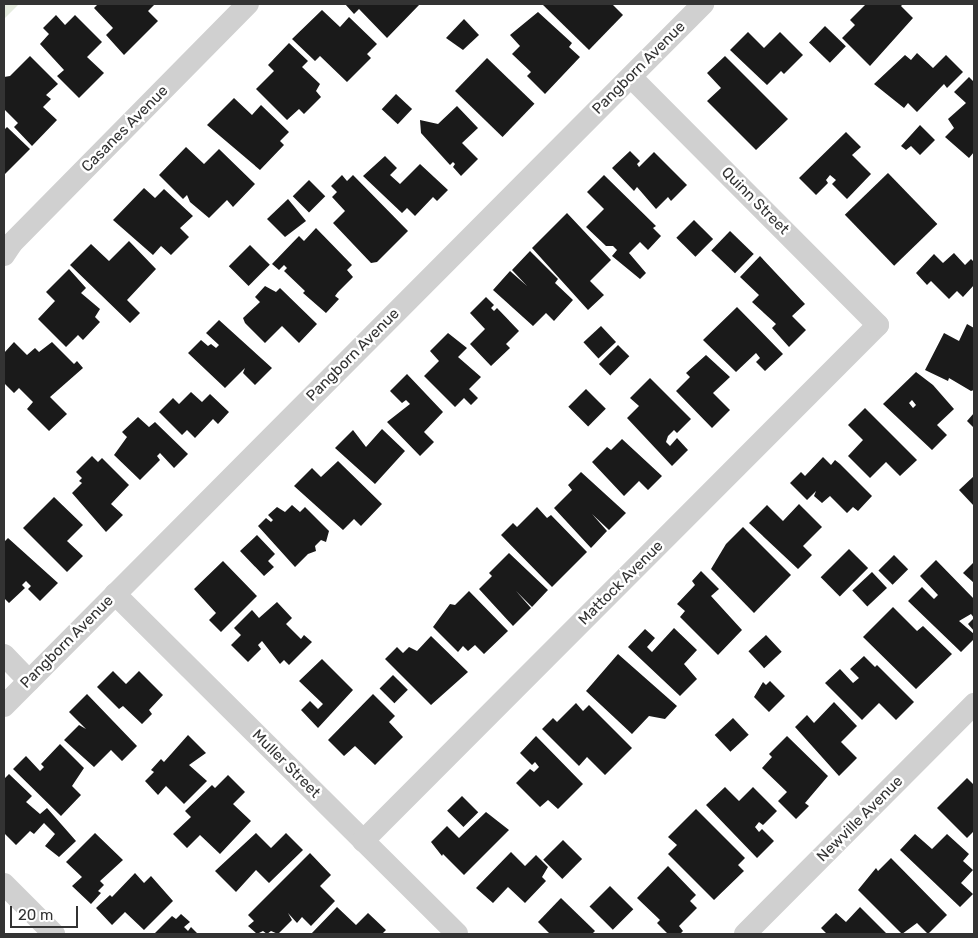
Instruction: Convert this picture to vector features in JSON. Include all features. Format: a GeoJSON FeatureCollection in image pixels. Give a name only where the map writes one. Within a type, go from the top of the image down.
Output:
{"type":"FeatureCollection","features":[{"type":"Feature","properties":{"kind":"street","name":"Casanes Avenue"},"geometry":{"type":"LineString","coordinates":[[4,255],[12,243],[248,4]]}},
{"type":"Feature","properties":{"kind":"street","name":"Pangborn Avenue"},"geometry":{"type":"LineString","coordinates":[[4,706],[703,4]]}},
{"type":"Feature","properties":{"kind":"street","name":"Quinn Street"},"geometry":{"type":"LineString","coordinates":[[631,77],[878,325]]}},
{"type":"Feature","properties":{"kind":"street","name":"Mattock Avenue"},"geometry":{"type":"LineString","coordinates":[[363,841],[878,325]]}},
{"type":"Feature","properties":{"kind":"street","name":"Muller Street"},"geometry":{"type":"LineString","coordinates":[[115,594],[457,934]]}},
{"type":"Feature","properties":{"kind":"street"},"geometry":{"type":"LineString","coordinates":[[4,655],[29,681]]}},
{"type":"Feature","properties":{"kind":"street","name":"Newville Avenue"},"geometry":{"type":"LineString","coordinates":[[745,934],[974,704]]}},
{"type":"Feature","properties":{"kind":"street"},"geometry":{"type":"LineString","coordinates":[[4,884],[54,934]]}},
{"type":"Feature","properties":{"kind":"shaded area"},"geometry":{"type":"Polygon","coordinates":[[[4,4],[19,4],[4,19],[4,4]]]}},
{"type":"Feature","properties":{"kind":"building"},"geometry":{"type":"Polygon","coordinates":[[[98,4],[155,4],[148,11],[158,21],[124,55],[106,35],[113,28],[94,8],[98,4]]]}},
{"type":"Feature","properties":{"kind":"building"},"geometry":{"type":"Polygon","coordinates":[[[345,4],[420,4],[387,38],[359,9],[354,14],[345,4]]]}},
{"type":"Feature","properties":{"kind":"building"},"geometry":{"type":"Polygon","coordinates":[[[542,4],[612,4],[623,15],[589,50],[542,4]]]}},
{"type":"Feature","properties":{"kind":"building"},"geometry":{"type":"Polygon","coordinates":[[[866,4],[903,4],[901,6],[913,18],[870,66],[842,38],[855,25],[850,20],[866,4]]]}},
{"type":"Feature","properties":{"kind":"building"},"geometry":{"type":"Polygon","coordinates":[[[322,10],[340,27],[349,17],[377,44],[367,54],[371,58],[347,82],[320,56],[315,61],[292,39],[322,10]]]}},
{"type":"Feature","properties":{"kind":"building"},"geometry":{"type":"Polygon","coordinates":[[[538,12],[572,43],[569,47],[580,57],[545,94],[527,76],[531,72],[512,54],[520,46],[510,35],[538,12]]]}},
{"type":"Feature","properties":{"kind":"building"},"geometry":{"type":"Polygon","coordinates":[[[56,15],[65,25],[75,15],[102,42],[87,57],[104,73],[79,98],[57,76],[64,70],[40,44],[49,34],[43,28],[56,15]]]}},
{"type":"Feature","properties":{"kind":"building"},"geometry":{"type":"Polygon","coordinates":[[[464,19],[479,35],[463,50],[446,38],[464,19]]]}},
{"type":"Feature","properties":{"kind":"building"},"geometry":{"type":"Polygon","coordinates":[[[825,26],[846,46],[830,63],[809,43],[825,26]]]}},
{"type":"Feature","properties":{"kind":"building"},"geometry":{"type":"Polygon","coordinates":[[[748,32],[764,48],[780,32],[803,55],[784,74],[781,71],[767,85],[730,50],[748,32]]]}},
{"type":"Feature","properties":{"kind":"building"},"geometry":{"type":"Polygon","coordinates":[[[289,43],[308,61],[302,67],[320,84],[316,91],[321,97],[304,114],[299,109],[287,120],[256,89],[274,71],[268,65],[289,43]]]}},
{"type":"Feature","properties":{"kind":"building"},"geometry":{"type":"Polygon","coordinates":[[[917,53],[933,68],[946,55],[963,72],[947,88],[944,84],[917,112],[908,103],[904,108],[874,84],[905,55],[911,60],[917,53]]]}},
{"type":"Feature","properties":{"kind":"building"},"geometry":{"type":"Polygon","coordinates":[[[30,56],[58,84],[46,95],[51,99],[43,107],[57,120],[32,146],[14,127],[18,123],[4,109],[4,77],[10,76],[30,56]]]}},
{"type":"Feature","properties":{"kind":"building"},"geometry":{"type":"Polygon","coordinates":[[[725,56],[788,119],[756,150],[707,101],[721,88],[707,73],[725,56]]]}},
{"type":"Feature","properties":{"kind":"building"},"geometry":{"type":"Polygon","coordinates":[[[487,58],[534,104],[503,137],[455,91],[487,58]]]}},
{"type":"Feature","properties":{"kind":"building"},"geometry":{"type":"Polygon","coordinates":[[[969,77],[974,82],[974,152],[969,158],[945,137],[954,128],[948,119],[966,103],[954,92],[969,77]]]}},
{"type":"Feature","properties":{"kind":"building"},"geometry":{"type":"Polygon","coordinates":[[[396,94],[412,109],[398,124],[382,109],[396,94]]]}},
{"type":"Feature","properties":{"kind":"building"},"geometry":{"type":"Polygon","coordinates":[[[234,98],[252,115],[261,105],[289,132],[280,141],[284,145],[260,170],[207,125],[234,98]]]}},
{"type":"Feature","properties":{"kind":"building"},"geometry":{"type":"Polygon","coordinates":[[[457,106],[478,128],[462,143],[478,159],[461,176],[453,167],[455,164],[453,162],[450,165],[421,133],[420,120],[438,124],[457,106]]]}},
{"type":"Feature","properties":{"kind":"building"},"geometry":{"type":"Polygon","coordinates":[[[920,125],[935,140],[920,155],[911,146],[906,150],[901,146],[920,125]]]}},
{"type":"Feature","properties":{"kind":"building"},"geometry":{"type":"Polygon","coordinates":[[[7,127],[30,149],[4,175],[4,130],[7,127]]]}},
{"type":"Feature","properties":{"kind":"building"},"geometry":{"type":"Polygon","coordinates":[[[846,132],[861,147],[852,155],[871,174],[847,199],[832,184],[836,180],[830,175],[826,180],[828,183],[816,195],[799,178],[846,132]]]}},
{"type":"Feature","properties":{"kind":"building"},"geometry":{"type":"Polygon","coordinates":[[[186,147],[204,164],[219,149],[255,184],[233,207],[227,200],[209,218],[190,202],[187,195],[183,199],[159,175],[186,147]]]}},
{"type":"Feature","properties":{"kind":"building"},"geometry":{"type":"Polygon","coordinates":[[[630,151],[640,161],[637,164],[639,167],[654,152],[687,185],[671,201],[668,197],[656,209],[637,187],[634,191],[612,168],[630,151]]]}},
{"type":"Feature","properties":{"kind":"building"},"geometry":{"type":"Polygon","coordinates":[[[385,156],[397,168],[390,175],[400,184],[420,164],[448,190],[437,201],[433,197],[415,216],[407,208],[402,213],[363,176],[385,156]]]}},
{"type":"Feature","properties":{"kind":"building"},"geometry":{"type":"Polygon","coordinates":[[[888,173],[937,224],[894,266],[845,215],[888,173]]]}},
{"type":"Feature","properties":{"kind":"building"},"geometry":{"type":"Polygon","coordinates":[[[342,175],[347,181],[353,175],[408,231],[377,262],[371,263],[333,223],[345,211],[332,197],[337,192],[331,186],[342,175]]]}},
{"type":"Feature","properties":{"kind":"building"},"geometry":{"type":"Polygon","coordinates":[[[604,175],[656,226],[653,228],[661,236],[648,250],[640,242],[629,253],[646,273],[640,279],[612,256],[617,250],[613,246],[606,246],[586,227],[604,209],[587,192],[604,175]]]}},
{"type":"Feature","properties":{"kind":"building"},"geometry":{"type":"Polygon","coordinates":[[[309,180],[325,196],[309,213],[293,196],[309,180]]]}},
{"type":"Feature","properties":{"kind":"building"},"geometry":{"type":"Polygon","coordinates":[[[144,188],[155,198],[164,189],[193,216],[180,228],[189,237],[171,255],[161,246],[153,255],[113,220],[144,188]]]}},
{"type":"Feature","properties":{"kind":"building"},"geometry":{"type":"Polygon","coordinates":[[[288,199],[306,221],[285,237],[267,219],[288,199]]]}},
{"type":"Feature","properties":{"kind":"building"},"geometry":{"type":"Polygon","coordinates":[[[567,213],[611,260],[590,281],[604,295],[588,310],[532,248],[567,213]]]}},
{"type":"Feature","properties":{"kind":"building"},"geometry":{"type":"Polygon","coordinates":[[[694,220],[713,239],[695,257],[676,238],[694,220]]]}},
{"type":"Feature","properties":{"kind":"building"},"geometry":{"type":"Polygon","coordinates":[[[316,228],[352,265],[347,270],[353,277],[335,296],[339,299],[326,313],[303,293],[305,291],[284,271],[287,268],[284,265],[279,270],[272,264],[299,236],[304,241],[316,228]]]}},
{"type":"Feature","properties":{"kind":"building"},"geometry":{"type":"Polygon","coordinates":[[[730,231],[754,254],[735,273],[711,250],[730,231]]]}},
{"type":"Feature","properties":{"kind":"building"},"geometry":{"type":"Polygon","coordinates":[[[129,241],[156,269],[127,300],[140,313],[130,323],[70,265],[91,244],[109,261],[129,241]]]}},
{"type":"Feature","properties":{"kind":"building"},"geometry":{"type":"Polygon","coordinates":[[[250,245],[270,265],[249,286],[229,266],[250,245]]]}},
{"type":"Feature","properties":{"kind":"building"},"geometry":{"type":"Polygon","coordinates":[[[530,251],[558,279],[555,283],[573,300],[554,321],[546,313],[533,326],[493,290],[510,271],[527,286],[512,270],[530,251]]]}},
{"type":"Feature","properties":{"kind":"building"},"geometry":{"type":"Polygon","coordinates":[[[954,253],[965,265],[971,259],[974,262],[974,285],[963,297],[957,291],[949,299],[931,281],[927,285],[916,273],[934,254],[943,263],[954,253]]]}},
{"type":"Feature","properties":{"kind":"building"},"geometry":{"type":"Polygon","coordinates":[[[760,256],[805,304],[792,316],[806,330],[789,347],[772,328],[776,324],[752,302],[759,295],[740,277],[760,256]]]}},
{"type":"Feature","properties":{"kind":"building"},"geometry":{"type":"Polygon","coordinates":[[[69,269],[86,288],[81,293],[100,309],[95,317],[100,322],[83,340],[78,335],[66,347],[38,319],[55,301],[46,292],[69,269]]]}},
{"type":"Feature","properties":{"kind":"building"},"geometry":{"type":"Polygon","coordinates":[[[265,286],[276,292],[280,288],[317,324],[299,343],[282,326],[265,343],[245,323],[243,318],[260,302],[255,297],[265,286]]]}},
{"type":"Feature","properties":{"kind":"building"},"geometry":{"type":"Polygon","coordinates":[[[486,297],[494,305],[491,308],[494,311],[497,308],[519,331],[506,344],[510,348],[491,366],[470,344],[485,329],[470,313],[486,297]]]}},
{"type":"Feature","properties":{"kind":"building"},"geometry":{"type":"Polygon","coordinates":[[[737,307],[783,354],[765,371],[756,362],[760,358],[756,353],[736,372],[703,340],[737,307]]]}},
{"type":"Feature","properties":{"kind":"building"},"geometry":{"type":"Polygon","coordinates":[[[219,320],[272,368],[255,385],[243,373],[245,368],[225,388],[188,353],[201,340],[208,346],[211,344],[216,348],[219,345],[206,333],[219,320]]]}},
{"type":"Feature","properties":{"kind":"building"},"geometry":{"type":"Polygon","coordinates":[[[967,324],[974,328],[974,390],[971,391],[949,378],[948,381],[925,370],[944,333],[959,341],[967,324]]]}},
{"type":"Feature","properties":{"kind":"building"},"geometry":{"type":"Polygon","coordinates":[[[601,326],[616,342],[598,358],[583,342],[601,326]]]}},
{"type":"Feature","properties":{"kind":"building"},"geometry":{"type":"Polygon","coordinates":[[[448,333],[467,348],[458,357],[481,377],[469,389],[478,398],[471,405],[464,398],[455,407],[424,376],[439,361],[430,351],[448,333]]]}},
{"type":"Feature","properties":{"kind":"building"},"geometry":{"type":"Polygon","coordinates":[[[14,342],[27,355],[35,348],[39,352],[52,342],[74,364],[77,361],[83,368],[50,397],[67,414],[49,431],[27,409],[33,402],[19,388],[14,393],[4,383],[4,353],[14,342]]]}},
{"type":"Feature","properties":{"kind":"building"},"geometry":{"type":"Polygon","coordinates":[[[618,345],[629,356],[610,375],[599,364],[618,345]]]}},
{"type":"Feature","properties":{"kind":"building"},"geometry":{"type":"Polygon","coordinates":[[[706,355],[730,377],[713,393],[730,410],[712,428],[676,391],[690,377],[686,373],[706,355]]]}},
{"type":"Feature","properties":{"kind":"building"},"geometry":{"type":"Polygon","coordinates":[[[916,372],[933,385],[954,409],[937,425],[947,435],[932,450],[883,404],[916,372]],[[912,400],[909,403],[913,408],[916,405],[912,400]]]}},
{"type":"Feature","properties":{"kind":"building"},"geometry":{"type":"Polygon","coordinates":[[[407,374],[443,412],[424,432],[434,442],[420,456],[387,422],[410,404],[406,400],[402,403],[390,391],[407,374]]]}},
{"type":"Feature","properties":{"kind":"building"},"geometry":{"type":"Polygon","coordinates":[[[650,378],[691,419],[677,433],[674,430],[668,436],[666,442],[670,446],[677,438],[688,450],[672,466],[627,418],[639,406],[630,398],[650,378]]]}},
{"type":"Feature","properties":{"kind":"building"},"geometry":{"type":"Polygon","coordinates":[[[586,389],[606,409],[588,426],[568,407],[586,389]]]}},
{"type":"Feature","properties":{"kind":"building"},"geometry":{"type":"Polygon","coordinates":[[[191,392],[202,402],[210,394],[229,412],[218,424],[213,419],[195,438],[187,430],[182,435],[159,412],[173,398],[179,404],[191,392]]]}},
{"type":"Feature","properties":{"kind":"building"},"geometry":{"type":"Polygon","coordinates":[[[865,408],[917,460],[900,476],[886,462],[870,478],[848,456],[863,440],[848,425],[865,408]]]}},
{"type":"Feature","properties":{"kind":"building"},"geometry":{"type":"Polygon","coordinates":[[[974,413],[974,428],[967,421],[974,413]]]}},
{"type":"Feature","properties":{"kind":"building"},"geometry":{"type":"Polygon","coordinates":[[[138,417],[149,427],[155,422],[188,454],[174,468],[160,453],[157,456],[160,460],[140,480],[114,455],[127,437],[122,432],[138,417]]]}},
{"type":"Feature","properties":{"kind":"building"},"geometry":{"type":"Polygon","coordinates":[[[382,429],[405,451],[375,484],[335,448],[353,430],[366,447],[382,429]]]}},
{"type":"Feature","properties":{"kind":"building"},"geometry":{"type":"Polygon","coordinates":[[[622,439],[662,476],[648,490],[639,481],[624,496],[592,462],[607,447],[611,450],[622,439]]]}},
{"type":"Feature","properties":{"kind":"building"},"geometry":{"type":"Polygon","coordinates":[[[92,456],[98,462],[102,458],[129,485],[111,504],[123,515],[106,532],[72,493],[82,483],[79,481],[82,478],[76,472],[92,456]]]}},
{"type":"Feature","properties":{"kind":"building"},"geometry":{"type":"Polygon","coordinates":[[[823,457],[831,465],[835,460],[872,496],[858,511],[853,507],[847,513],[830,496],[822,503],[814,496],[816,491],[807,500],[790,483],[801,472],[805,476],[823,457]]]}},
{"type":"Feature","properties":{"kind":"building"},"geometry":{"type":"Polygon","coordinates":[[[338,461],[382,504],[361,526],[354,519],[343,530],[294,486],[312,468],[321,477],[338,461]]]}},
{"type":"Feature","properties":{"kind":"building"},"geometry":{"type":"Polygon","coordinates":[[[581,472],[626,513],[609,530],[592,514],[607,531],[591,548],[554,508],[572,490],[568,485],[581,472]]]}},
{"type":"Feature","properties":{"kind":"building"},"geometry":{"type":"Polygon","coordinates":[[[974,476],[974,506],[959,490],[974,476]]]}},
{"type":"Feature","properties":{"kind":"building"},"geometry":{"type":"Polygon","coordinates":[[[54,497],[83,525],[67,541],[83,556],[67,572],[23,528],[54,497]]]}},
{"type":"Feature","properties":{"kind":"building"},"geometry":{"type":"Polygon","coordinates":[[[799,504],[822,527],[803,546],[812,555],[798,569],[749,523],[767,505],[783,521],[799,504]]]}},
{"type":"Feature","properties":{"kind":"building"},"geometry":{"type":"Polygon","coordinates":[[[292,505],[300,512],[305,507],[329,531],[326,542],[321,540],[315,546],[316,551],[308,554],[295,567],[258,526],[266,518],[271,522],[273,520],[268,515],[277,507],[285,512],[292,505]]]}},
{"type":"Feature","properties":{"kind":"building"},"geometry":{"type":"Polygon","coordinates":[[[537,507],[547,518],[551,515],[587,552],[552,587],[501,535],[513,523],[517,527],[537,507]]]}},
{"type":"Feature","properties":{"kind":"building"},"geometry":{"type":"Polygon","coordinates":[[[743,527],[791,575],[754,613],[711,569],[726,544],[743,527]]]}},
{"type":"Feature","properties":{"kind":"building"},"geometry":{"type":"Polygon","coordinates":[[[257,535],[275,554],[268,561],[274,567],[264,576],[240,551],[257,535]]]}},
{"type":"Feature","properties":{"kind":"building"},"geometry":{"type":"Polygon","coordinates":[[[8,538],[58,583],[40,601],[28,589],[31,586],[26,581],[22,585],[25,588],[9,603],[4,598],[4,542],[8,538]]]}},
{"type":"Feature","properties":{"kind":"building"},"geometry":{"type":"Polygon","coordinates":[[[849,549],[868,568],[840,596],[821,577],[849,549]]]}},
{"type":"Feature","properties":{"kind":"building"},"geometry":{"type":"Polygon","coordinates":[[[509,553],[548,590],[532,607],[516,591],[531,608],[513,626],[479,589],[492,576],[489,573],[509,553]]]}},
{"type":"Feature","properties":{"kind":"building"},"geometry":{"type":"Polygon","coordinates":[[[894,555],[908,569],[893,585],[878,571],[894,555]]]}},
{"type":"Feature","properties":{"kind":"building"},"geometry":{"type":"Polygon","coordinates":[[[936,560],[974,599],[974,618],[971,614],[959,621],[974,634],[974,639],[961,652],[908,601],[922,587],[934,599],[938,595],[920,576],[936,560]]]}},
{"type":"Feature","properties":{"kind":"building"},"geometry":{"type":"Polygon","coordinates":[[[223,561],[257,596],[221,632],[209,620],[216,613],[194,589],[223,561]]]}},
{"type":"Feature","properties":{"kind":"building"},"geometry":{"type":"Polygon","coordinates":[[[974,562],[974,583],[963,573],[974,562]]]}},
{"type":"Feature","properties":{"kind":"building"},"geometry":{"type":"Polygon","coordinates":[[[701,571],[719,589],[711,596],[742,630],[718,655],[680,617],[685,611],[677,604],[695,585],[692,581],[701,571]]]}},
{"type":"Feature","properties":{"kind":"building"},"geometry":{"type":"Polygon","coordinates":[[[872,572],[887,588],[867,607],[852,590],[872,572]]]}},
{"type":"Feature","properties":{"kind":"building"},"geometry":{"type":"Polygon","coordinates":[[[469,591],[508,631],[484,654],[475,645],[468,651],[463,646],[458,652],[433,627],[450,604],[455,605],[469,591]]]}},
{"type":"Feature","properties":{"kind":"building"},"geometry":{"type":"Polygon","coordinates":[[[277,602],[292,618],[286,624],[301,639],[304,635],[312,642],[289,665],[284,660],[280,664],[262,641],[258,645],[261,649],[248,662],[231,645],[241,635],[234,628],[252,610],[259,618],[277,602]]]}},
{"type":"Feature","properties":{"kind":"building"},"geometry":{"type":"Polygon","coordinates":[[[893,607],[917,631],[923,626],[952,654],[916,689],[863,637],[893,607]]]}},
{"type":"Feature","properties":{"kind":"building"},"geometry":{"type":"Polygon","coordinates":[[[974,618],[974,631],[968,624],[974,618]]]}},
{"type":"Feature","properties":{"kind":"building"},"geometry":{"type":"Polygon","coordinates":[[[674,628],[697,650],[684,664],[697,679],[680,696],[628,647],[645,629],[655,638],[647,647],[652,652],[674,628]]]}},
{"type":"Feature","properties":{"kind":"building"},"geometry":{"type":"Polygon","coordinates":[[[766,635],[782,652],[764,668],[748,651],[766,635]]]}},
{"type":"Feature","properties":{"kind":"building"},"geometry":{"type":"Polygon","coordinates":[[[431,636],[468,672],[431,705],[385,659],[397,647],[403,653],[409,647],[417,651],[431,636]]]}},
{"type":"Feature","properties":{"kind":"building"},"geometry":{"type":"Polygon","coordinates":[[[618,654],[677,706],[665,719],[649,716],[632,734],[586,691],[618,654]]]}},
{"type":"Feature","properties":{"kind":"building"},"geometry":{"type":"Polygon","coordinates":[[[864,656],[875,667],[877,665],[914,702],[896,720],[879,703],[862,720],[825,683],[840,669],[853,683],[859,678],[850,669],[864,656]]]}},
{"type":"Feature","properties":{"kind":"building"},"geometry":{"type":"Polygon","coordinates":[[[322,659],[353,690],[318,728],[301,710],[310,701],[318,709],[323,704],[299,681],[322,659]]]}},
{"type":"Feature","properties":{"kind":"building"},"geometry":{"type":"Polygon","coordinates":[[[113,671],[126,684],[139,671],[163,695],[149,710],[152,714],[142,724],[123,706],[119,709],[97,687],[113,671]]]}},
{"type":"Feature","properties":{"kind":"building"},"geometry":{"type":"Polygon","coordinates":[[[393,675],[408,690],[394,703],[380,688],[393,675]]]}},
{"type":"Feature","properties":{"kind":"building"},"geometry":{"type":"Polygon","coordinates":[[[770,681],[785,696],[769,712],[754,697],[763,682],[766,685],[770,681]]]}},
{"type":"Feature","properties":{"kind":"building"},"geometry":{"type":"Polygon","coordinates":[[[87,694],[137,746],[122,761],[111,750],[94,767],[64,740],[79,725],[86,729],[69,712],[87,694]]]}},
{"type":"Feature","properties":{"kind":"building"},"geometry":{"type":"Polygon","coordinates":[[[373,694],[395,716],[389,722],[403,737],[375,765],[355,746],[344,756],[328,740],[373,694]]]}},
{"type":"Feature","properties":{"kind":"building"},"geometry":{"type":"Polygon","coordinates":[[[834,702],[857,726],[841,742],[857,758],[839,776],[795,727],[807,715],[814,723],[834,702]]]}},
{"type":"Feature","properties":{"kind":"building"},"geometry":{"type":"Polygon","coordinates":[[[576,703],[583,711],[589,705],[632,748],[605,775],[587,757],[579,766],[542,729],[553,718],[557,722],[576,703]]]}},
{"type":"Feature","properties":{"kind":"building"},"geometry":{"type":"Polygon","coordinates":[[[733,718],[749,735],[730,752],[715,735],[733,718]]]}},
{"type":"Feature","properties":{"kind":"building"},"geometry":{"type":"Polygon","coordinates":[[[188,735],[206,753],[189,765],[207,781],[184,804],[166,786],[158,795],[145,781],[154,772],[151,770],[161,759],[164,762],[188,735]]]}},
{"type":"Feature","properties":{"kind":"building"},"geometry":{"type":"Polygon","coordinates":[[[536,736],[583,784],[558,809],[548,800],[540,807],[516,783],[530,769],[534,772],[539,767],[535,762],[532,765],[520,753],[536,736]]]}},
{"type":"Feature","properties":{"kind":"building"},"geometry":{"type":"Polygon","coordinates":[[[787,736],[828,776],[805,803],[809,806],[796,819],[778,801],[787,792],[762,768],[772,757],[769,754],[787,736]]]}},
{"type":"Feature","properties":{"kind":"building"},"geometry":{"type":"Polygon","coordinates":[[[60,744],[84,768],[72,786],[81,795],[61,816],[13,769],[26,756],[40,771],[44,767],[41,764],[60,744]]]}},
{"type":"Feature","properties":{"kind":"building"},"geometry":{"type":"Polygon","coordinates":[[[9,774],[32,796],[26,802],[40,814],[47,808],[76,841],[59,857],[45,846],[55,834],[44,823],[34,834],[30,831],[16,845],[4,833],[4,779],[9,774]]]}},
{"type":"Feature","properties":{"kind":"building"},"geometry":{"type":"Polygon","coordinates":[[[228,775],[245,792],[233,804],[251,821],[220,854],[200,835],[187,848],[173,834],[191,817],[185,811],[212,785],[215,788],[228,775]]]}},
{"type":"Feature","properties":{"kind":"building"},"geometry":{"type":"Polygon","coordinates":[[[967,778],[974,785],[974,831],[967,838],[937,808],[967,778]]]}},
{"type":"Feature","properties":{"kind":"building"},"geometry":{"type":"Polygon","coordinates":[[[725,787],[739,801],[753,787],[777,811],[763,825],[759,822],[755,827],[759,832],[762,829],[774,841],[757,858],[706,805],[725,787]]]}},
{"type":"Feature","properties":{"kind":"building"},"geometry":{"type":"Polygon","coordinates":[[[462,796],[478,812],[463,827],[447,811],[462,796]]]}},
{"type":"Feature","properties":{"kind":"building"},"geometry":{"type":"Polygon","coordinates":[[[696,809],[745,858],[738,865],[744,871],[714,900],[668,854],[677,845],[668,837],[696,809]]]}},
{"type":"Feature","properties":{"kind":"building"},"geometry":{"type":"Polygon","coordinates":[[[486,812],[509,830],[464,875],[443,854],[442,856],[431,842],[447,826],[459,838],[486,812]]]}},
{"type":"Feature","properties":{"kind":"building"},"geometry":{"type":"Polygon","coordinates":[[[95,833],[123,860],[100,881],[104,885],[98,891],[101,893],[91,904],[72,886],[82,877],[66,862],[95,833]]]}},
{"type":"Feature","properties":{"kind":"building"},"geometry":{"type":"Polygon","coordinates":[[[256,833],[271,848],[286,833],[303,850],[269,883],[256,870],[236,892],[215,871],[256,833]]]}},
{"type":"Feature","properties":{"kind":"building"},"geometry":{"type":"Polygon","coordinates":[[[915,834],[932,849],[947,834],[969,854],[963,861],[973,870],[961,883],[973,894],[960,907],[900,850],[915,834]]]}},
{"type":"Feature","properties":{"kind":"building"},"geometry":{"type":"Polygon","coordinates":[[[563,840],[582,859],[562,879],[543,860],[563,840]]]}},
{"type":"Feature","properties":{"kind":"building"},"geometry":{"type":"Polygon","coordinates":[[[511,852],[525,866],[536,855],[548,867],[542,877],[546,881],[525,903],[508,887],[493,903],[476,888],[511,852]]]}},
{"type":"Feature","properties":{"kind":"building"},"geometry":{"type":"Polygon","coordinates":[[[310,853],[331,875],[320,886],[335,901],[311,926],[302,917],[297,923],[288,913],[292,920],[278,934],[271,931],[267,934],[263,931],[257,934],[248,926],[254,921],[248,915],[310,853]]]}},
{"type":"Feature","properties":{"kind":"building"},"geometry":{"type":"Polygon","coordinates":[[[891,858],[947,915],[928,934],[917,923],[902,934],[858,890],[876,868],[878,871],[891,858]]]}},
{"type":"Feature","properties":{"kind":"building"},"geometry":{"type":"Polygon","coordinates":[[[668,866],[696,895],[690,901],[697,908],[679,926],[683,931],[680,934],[668,934],[657,923],[660,920],[637,898],[668,866]]]}},
{"type":"Feature","properties":{"kind":"building"},"geometry":{"type":"Polygon","coordinates":[[[135,873],[144,883],[151,876],[173,901],[144,930],[125,912],[112,925],[96,908],[110,895],[112,897],[135,873]]]}},
{"type":"Feature","properties":{"kind":"building"},"geometry":{"type":"Polygon","coordinates":[[[610,886],[633,909],[613,930],[589,907],[610,886]]]}},
{"type":"Feature","properties":{"kind":"building"},"geometry":{"type":"Polygon","coordinates":[[[561,898],[595,931],[592,934],[550,934],[538,922],[561,898]]]}},
{"type":"Feature","properties":{"kind":"building"},"geometry":{"type":"Polygon","coordinates":[[[337,907],[356,925],[368,913],[386,930],[382,934],[311,934],[337,907]]]}},
{"type":"Feature","properties":{"kind":"building"},"geometry":{"type":"Polygon","coordinates":[[[860,907],[887,934],[827,934],[821,928],[836,913],[846,922],[860,907]]]}},
{"type":"Feature","properties":{"kind":"building"},"geometry":{"type":"Polygon","coordinates":[[[181,914],[190,922],[184,927],[188,931],[191,927],[198,934],[154,934],[172,916],[176,919],[181,914]]]}}]}
